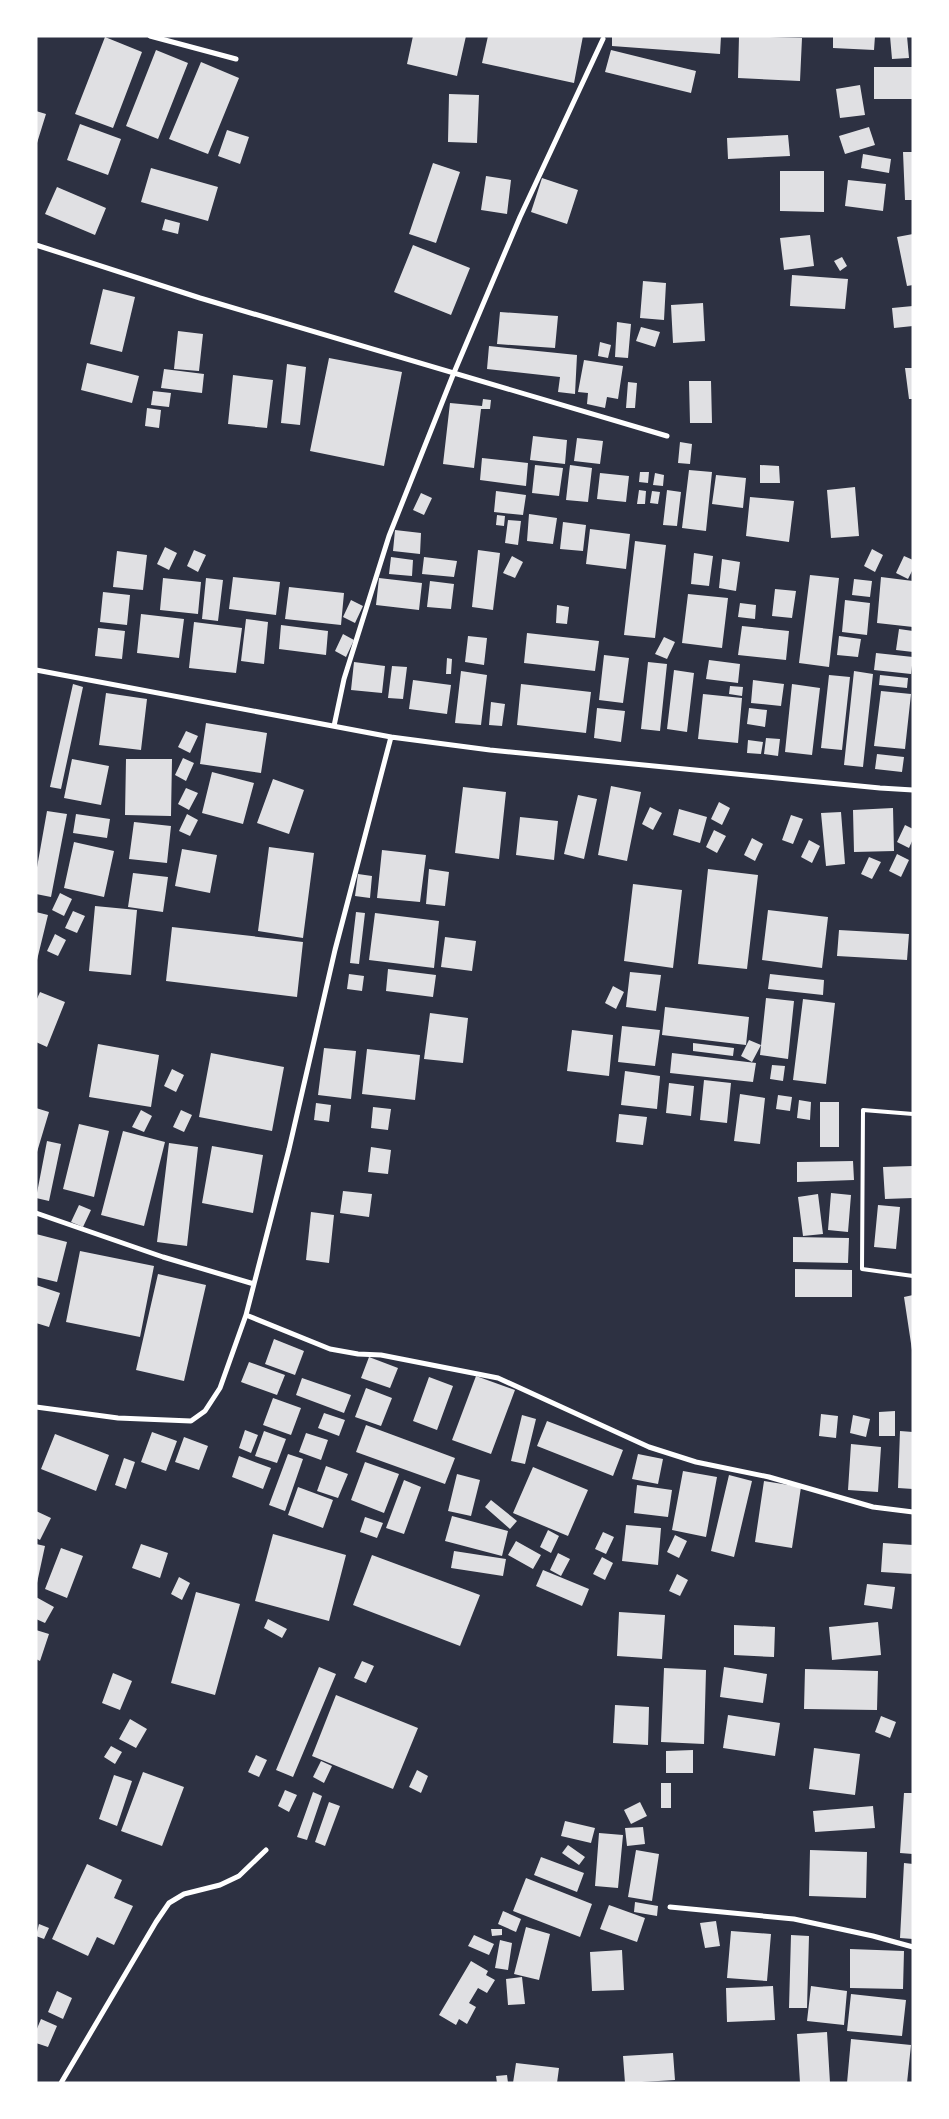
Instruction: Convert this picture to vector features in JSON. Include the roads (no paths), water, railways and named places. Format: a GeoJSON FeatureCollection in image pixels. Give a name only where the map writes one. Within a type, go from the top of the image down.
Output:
{"type":"FeatureCollection","features":[{"type":"Feature","properties":{"kind":"street"},"geometry":{"type":"LineString","coordinates":[[150,36],[236,59]]}},
{"type":"Feature","properties":{"kind":"street"},"geometry":{"type":"LineString","coordinates":[[334,726],[344,680],[386,544],[453,375],[524,208],[603,39]]}},
{"type":"Feature","properties":{"kind":"street"},"geometry":{"type":"LineString","coordinates":[[36,245],[200,298],[453,375],[666,436]]}},
{"type":"Feature","properties":{"kind":"street"},"geometry":{"type":"LineString","coordinates":[[36,670],[391,737],[500,751],[913,790]]}},
{"type":"Feature","properties":{"kind":"street"},"geometry":{"type":"LineString","coordinates":[[36,1407],[118,1418],[191,1420],[205,1411],[220,1388],[246,1315],[289,1148],[335,950],[391,737]]}},
{"type":"Feature","properties":{"kind":"street"},"geometry":{"type":"LineString","coordinates":[[36,1214],[154,1254],[254,1284]]}},
{"type":"Feature","properties":{"kind":"street"},"geometry":{"type":"LineString","coordinates":[[246,1315],[330,1349],[358,1354],[381,1355],[498,1378],[649,1447],[696,1462],[769,1477],[873,1507],[913,1512]]}},
{"type":"Feature","properties":{"kind":"street"},"geometry":{"type":"LineString","coordinates":[[61,2083],[156,1922],[170,1903],[184,1894],[220,1885],[239,1876],[266,1850]]}},
{"type":"Feature","properties":{"kind":"street"},"geometry":{"type":"LineString","coordinates":[[670,1907],[794,1919],[873,1936],[913,1947]]}},
{"type":"Feature","properties":{"kind":"lane"},"geometry":{"type":"LineString","coordinates":[[913,1114],[863,1110],[862,1269],[913,1276]]}}]}
